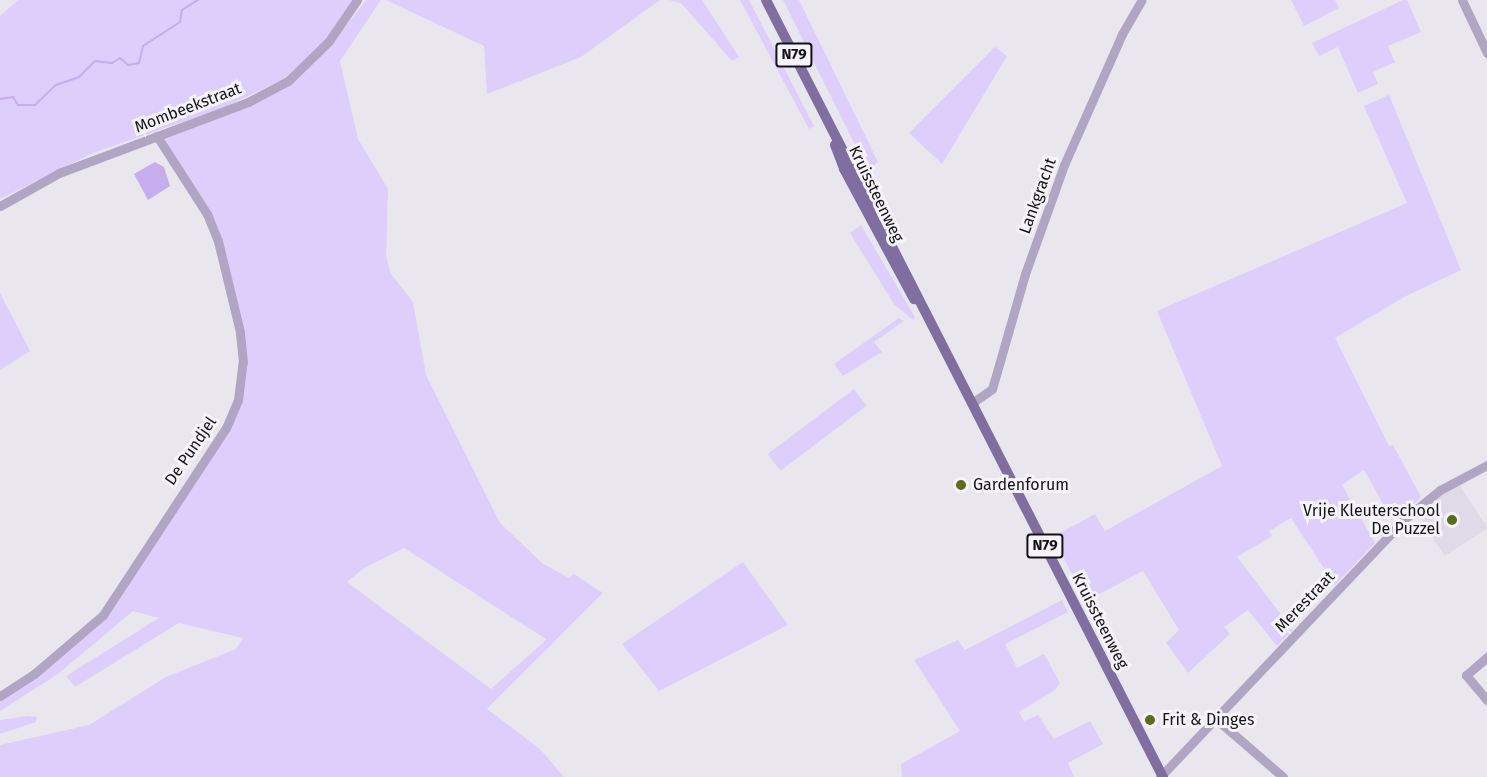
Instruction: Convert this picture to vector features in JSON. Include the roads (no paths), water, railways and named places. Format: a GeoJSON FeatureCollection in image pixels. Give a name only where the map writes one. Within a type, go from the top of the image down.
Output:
{"type":"FeatureCollection","features":[{"type":"Feature","properties":{"kind":"main road","name":"Kruissteenweg"},"geometry":{"type":"LineString","coordinates":[[766,0],[1161,776]]}},
{"type":"Feature","properties":{"kind":"street","name":"Mombeekstraat"},"geometry":{"type":"LineString","coordinates":[[0,206],[59,173],[248,102],[288,81],[324,47],[357,0]]}},
{"type":"Feature","properties":{"kind":"street","name":"Lankgracht"},"geometry":{"type":"LineString","coordinates":[[972,404],[992,388],[1025,274],[1064,165],[1122,34],[1142,0]]}},
{"type":"Feature","properties":{"kind":"street"},"geometry":{"type":"LineString","coordinates":[[1462,0],[1487,54]]}},
{"type":"Feature","properties":{"kind":"street","name":"De Pundjel"},"geometry":{"type":"LineString","coordinates":[[0,696],[34,674],[103,615],[226,428],[238,400],[243,362],[218,241],[207,214],[157,136]]}},
{"type":"Feature","properties":{"kind":"street","name":"Merestraat"},"geometry":{"type":"LineString","coordinates":[[1161,776],[1407,517],[1440,490],[1487,465]]}},
{"type":"Feature","properties":{"kind":"street"},"geometry":{"type":"LineString","coordinates":[[1487,657],[1466,675],[1487,700]]}},
{"type":"Feature","properties":{"kind":"street"},"geometry":{"type":"LineString","coordinates":[[1215,718],[1283,777]]}},
{"type":"Feature","properties":{"kind":"waterway"},"geometry":{"type":"LineString","coordinates":[[0,99],[13,97],[18,105],[35,105],[56,85],[79,77],[95,61],[112,63],[120,58],[128,65],[139,63],[143,46],[180,22],[182,10],[198,0]]}},
{"type":"Feature","properties":{"kind":"place","name":"Gardenforum"},"geometry":{"type":"Point","coordinates":[961,485]}},
{"type":"Feature","properties":{"kind":"place","name":"Vrije Kleuterschool De Puzzel"},"geometry":{"type":"Point","coordinates":[1452,520]}},
{"type":"Feature","properties":{"kind":"place","name":"Frit & Dinges"},"geometry":{"type":"Point","coordinates":[1150,720]}}]}
